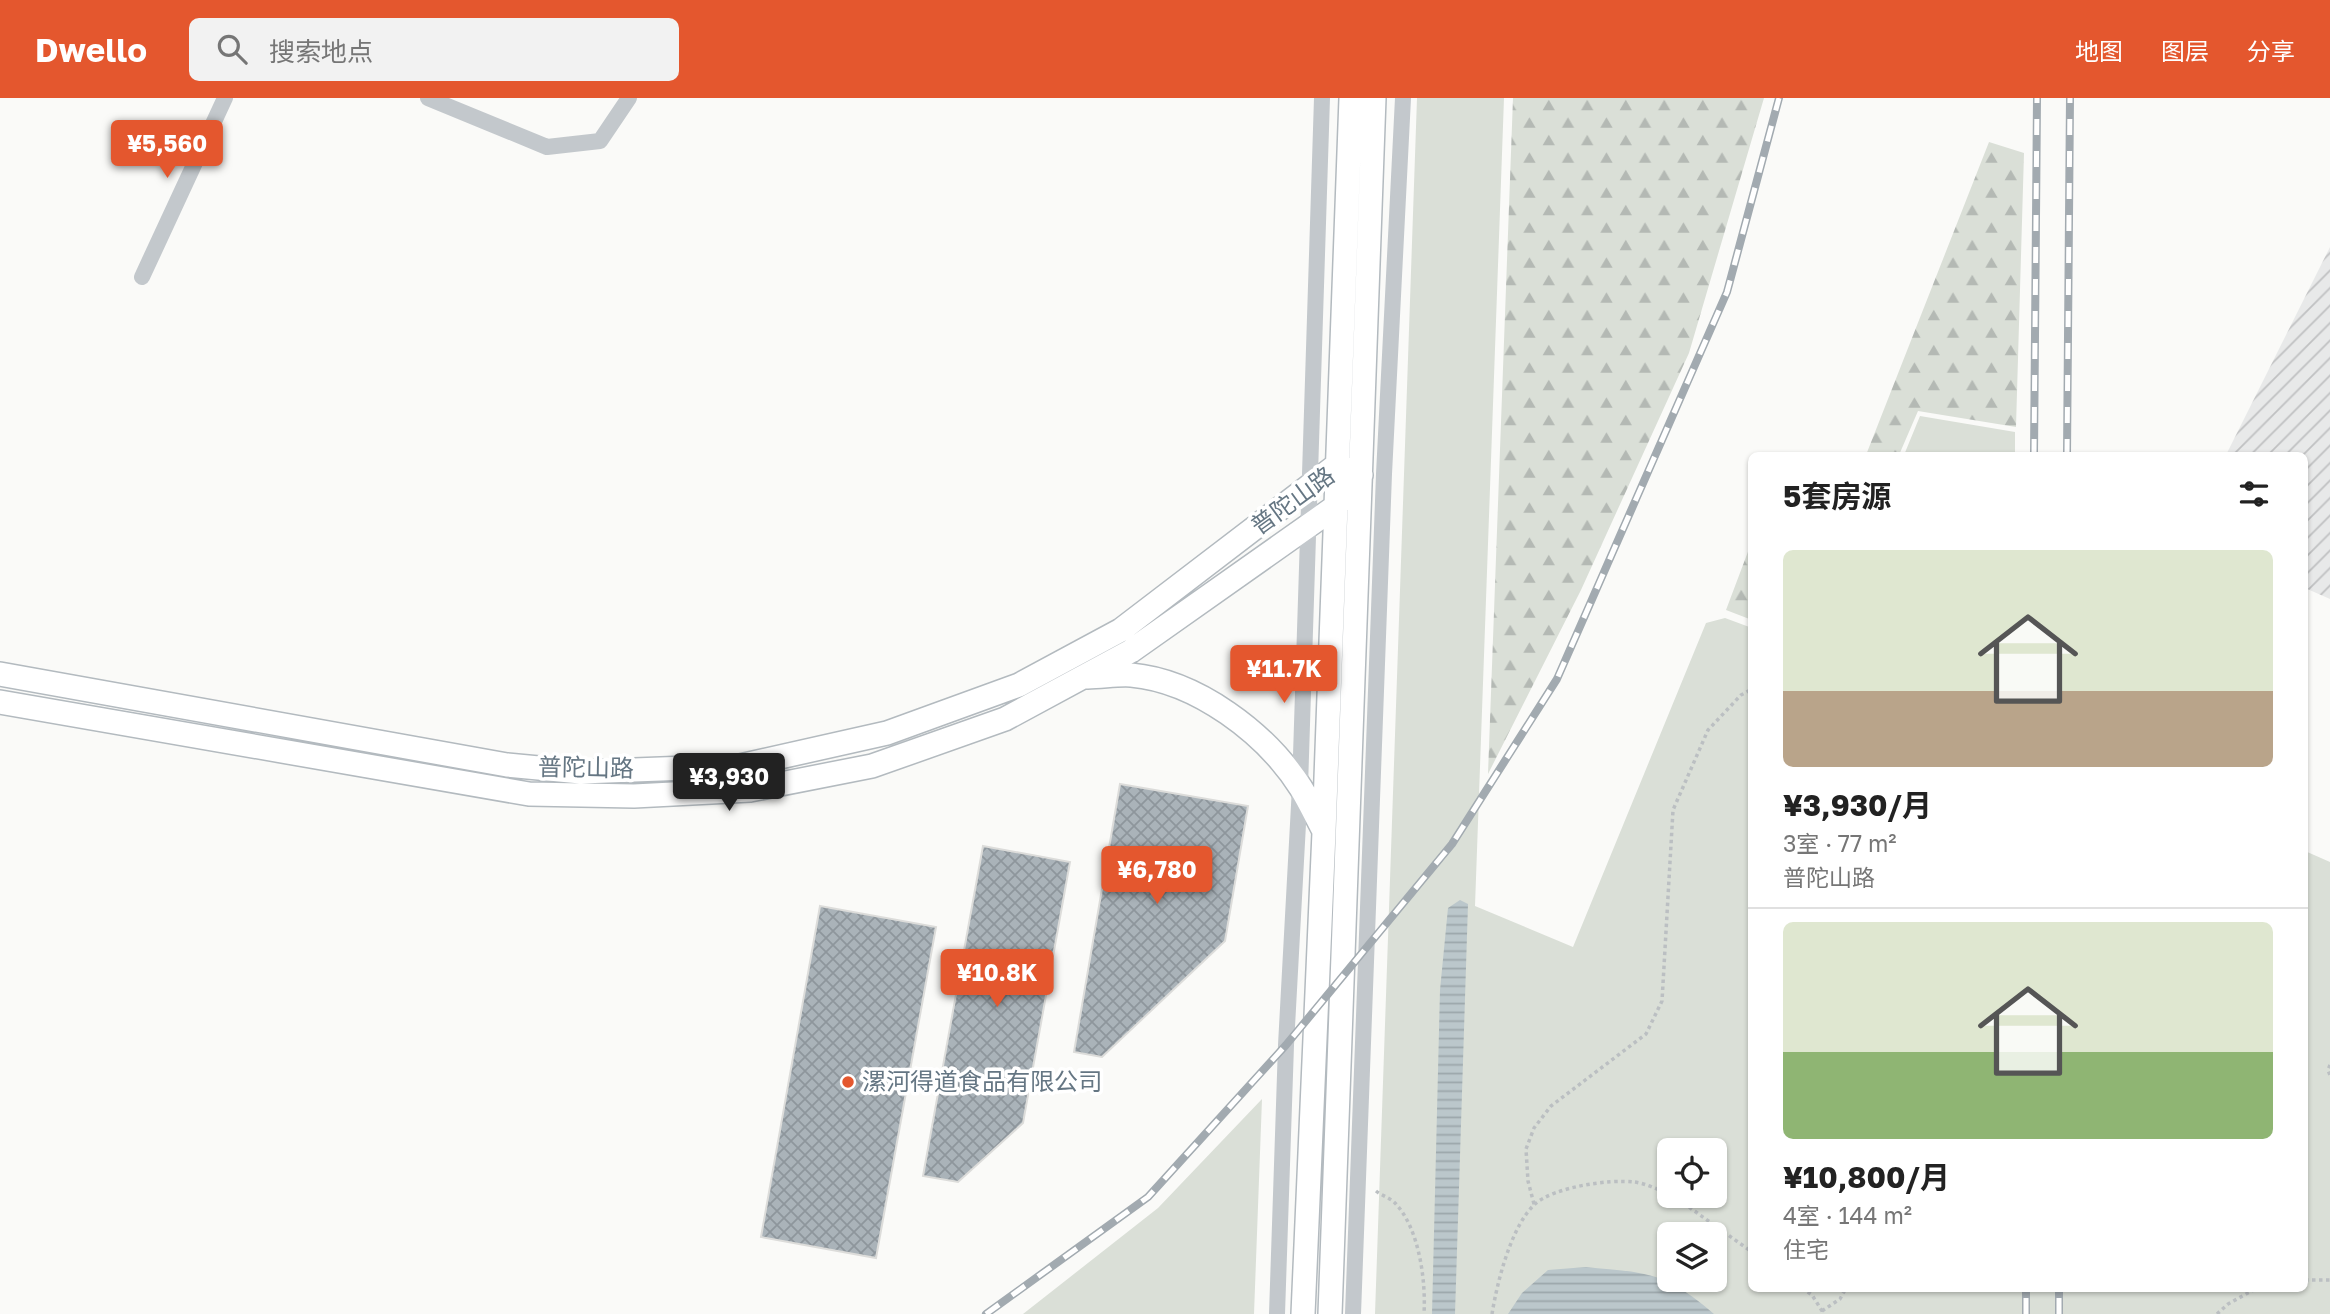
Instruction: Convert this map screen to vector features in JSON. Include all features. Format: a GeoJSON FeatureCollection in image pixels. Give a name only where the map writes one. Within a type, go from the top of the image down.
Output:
{"type":"FeatureCollection","features":[{"type":"Feature","properties":{"kind":"main road"},"geometry":{"type":"LineString","coordinates":[[1303,1314],[1351,98]]}},
{"type":"Feature","properties":{"kind":"main road"},"geometry":{"type":"LineString","coordinates":[[1330,1314],[1374,98]]}},
{"type":"Feature","properties":{"kind":"main road","name":"普陀山路"},"geometry":{"type":"LineString","coordinates":[[0,674],[507,765],[581,772],[740,766],[887,733],[1019,685],[1121,630],[1337,465],[1361,475],[1335,507],[1132,651],[1006,719],[872,766],[750,790],[634,796],[528,794],[0,702]]}},
{"type":"Feature","properties":{"kind":"main road"},"geometry":{"type":"LineString","coordinates":[[1082,678],[1132,675],[1189,689],[1235,717],[1278,758],[1300,787],[1324,832]]}},
{"type":"Feature","properties":{"kind":"street"},"geometry":{"type":"LineString","coordinates":[[142,277],[225,98]]}},
{"type":"Feature","properties":{"kind":"street"},"geometry":{"type":"LineString","coordinates":[[428,98],[547,147],[600,141],[629,98]]}},
{"type":"Feature","properties":{"kind":"street"},"geometry":{"type":"LineString","coordinates":[[1277,1314],[1286,1045],[1300,787],[1322,98]]}},
{"type":"Feature","properties":{"kind":"street"},"geometry":{"type":"LineString","coordinates":[[1353,1314],[1384,474],[1402,98]]}},
{"type":"Feature","properties":{"kind":"street"},"geometry":{"type":"LineString","coordinates":[[1361,475],[1384,474]]}},
{"type":"Feature","properties":{"kind":"path"},"geometry":{"type":"LineString","coordinates":[[1534,1205],[1528,1181],[1526,1149],[1534,1128],[1551,1106],[1646,1034],[1662,1001],[1673,810],[1708,730],[1741,695],[1748,692]]}},
{"type":"Feature","properties":{"kind":"path"},"geometry":{"type":"LineString","coordinates":[[2330,1065],[2330,1075]]}},
{"type":"Feature","properties":{"kind":"path"},"geometry":{"type":"LineString","coordinates":[[1359,1182],[1394,1202],[1415,1235],[1425,1293],[1424,1314]]}},
{"type":"Feature","properties":{"kind":"path"},"geometry":{"type":"LineString","coordinates":[[1492,1314],[1497,1283],[1512,1241],[1534,1205],[1550,1195],[1599,1182],[1636,1182],[1657,1190]]}},
{"type":"Feature","properties":{"kind":"path"},"geometry":{"type":"LineString","coordinates":[[1689,1208],[1748,1249]]}},
{"type":"Feature","properties":{"kind":"path"},"geometry":{"type":"LineString","coordinates":[[2308,1280],[2330,1280]]}},
{"type":"Feature","properties":{"kind":"path"},"geometry":{"type":"LineString","coordinates":[[1808,1292],[1823,1312],[1840,1299],[1844,1292]]}},
{"type":"Feature","properties":{"kind":"path"},"geometry":{"type":"LineString","coordinates":[[2217,1314],[2228,1304],[2250,1292]]}},
{"type":"Feature","properties":{"kind":"shaded area"},"geometry":{"type":"Polygon","coordinates":[[[2330,247],[2330,599],[2308,589],[2308,452],[2228,452],[2330,247]]]}},
{"type":"Feature","properties":{"kind":"shaded area"},"geometry":{"type":"Polygon","coordinates":[[[1460,900],[1468,904],[1455,1314],[1432,1314],[1440,990],[1448,908],[1460,900]]]}},
{"type":"Feature","properties":{"kind":"shaded area"},"geometry":{"type":"Polygon","coordinates":[[[1586,1267],[1649,1275],[1657,1277],[1657,1292],[1686,1292],[1714,1314],[1508,1314],[1522,1293],[1548,1270],[1586,1267]]]}},
{"type":"Feature","properties":{"kind":"green space"},"geometry":{"type":"Polygon","coordinates":[[[1417,98],[1504,98],[1475,906],[1573,947],[1706,623],[1725,618],[1748,627],[1748,1292],[2308,1292],[2308,852],[2330,862],[2330,1314],[1375,1314],[1417,98]]]}},
{"type":"Feature","properties":{"kind":"green space"},"geometry":{"type":"Polygon","coordinates":[[[1513,98],[1764,98],[1689,353],[1581,590],[1488,774],[1513,98]]]}},
{"type":"Feature","properties":{"kind":"green space"},"geometry":{"type":"Polygon","coordinates":[[[1989,142],[2024,153],[2016,427],[1918,411],[1900,452],[1867,452],[1989,142]]]}},
{"type":"Feature","properties":{"kind":"green space"},"geometry":{"type":"Polygon","coordinates":[[[1920,416],[2015,432],[2015,452],[1905,452],[1920,416]]]}},
{"type":"Feature","properties":{"kind":"green space"},"geometry":{"type":"Polygon","coordinates":[[[1748,552],[1748,618],[1726,610],[1748,552]]]}},
{"type":"Feature","properties":{"kind":"green space"},"geometry":{"type":"Polygon","coordinates":[[[1262,1099],[1254,1314],[1023,1314],[1158,1208],[1262,1099]]]}},
{"type":"Feature","properties":{"kind":"building"},"geometry":{"type":"Polygon","coordinates":[[[1120,784],[1248,806],[1225,941],[1102,1057],[1074,1052],[1120,784]]]}},
{"type":"Feature","properties":{"kind":"building"},"geometry":{"type":"Polygon","coordinates":[[[983,846],[1070,862],[1023,1123],[958,1182],[923,1176],[983,846]]]}},
{"type":"Feature","properties":{"kind":"building","name":"漯河得道食品有限公司"},"geometry":{"type":"Polygon","coordinates":[[[820,906],[936,927],[876,1258],[761,1237],[820,906]]]}},
{"type":"Feature","properties":{"kind":"railway"},"geometry":{"type":"LineString","coordinates":[[986,1314],[1148,1197],[1286,1045],[1452,844],[1557,679],[1727,292],[1779,98]]}},
{"type":"Feature","properties":{"kind":"railway"},"geometry":{"type":"LineString","coordinates":[[2034,452],[2037,98]]}},
{"type":"Feature","properties":{"kind":"railway"},"geometry":{"type":"LineString","coordinates":[[2067,452],[2070,98]]}},
{"type":"Feature","properties":{"kind":"railway"},"geometry":{"type":"LineString","coordinates":[[2026,1292],[2026,1314]]}},
{"type":"Feature","properties":{"kind":"railway"},"geometry":{"type":"LineString","coordinates":[[2059,1292],[2059,1314]]}},
{"type":"Feature","properties":{"kind":"place","name":"漯河得道食品有限公司"},"geometry":{"type":"Point","coordinates":[848,1082]}}]}
